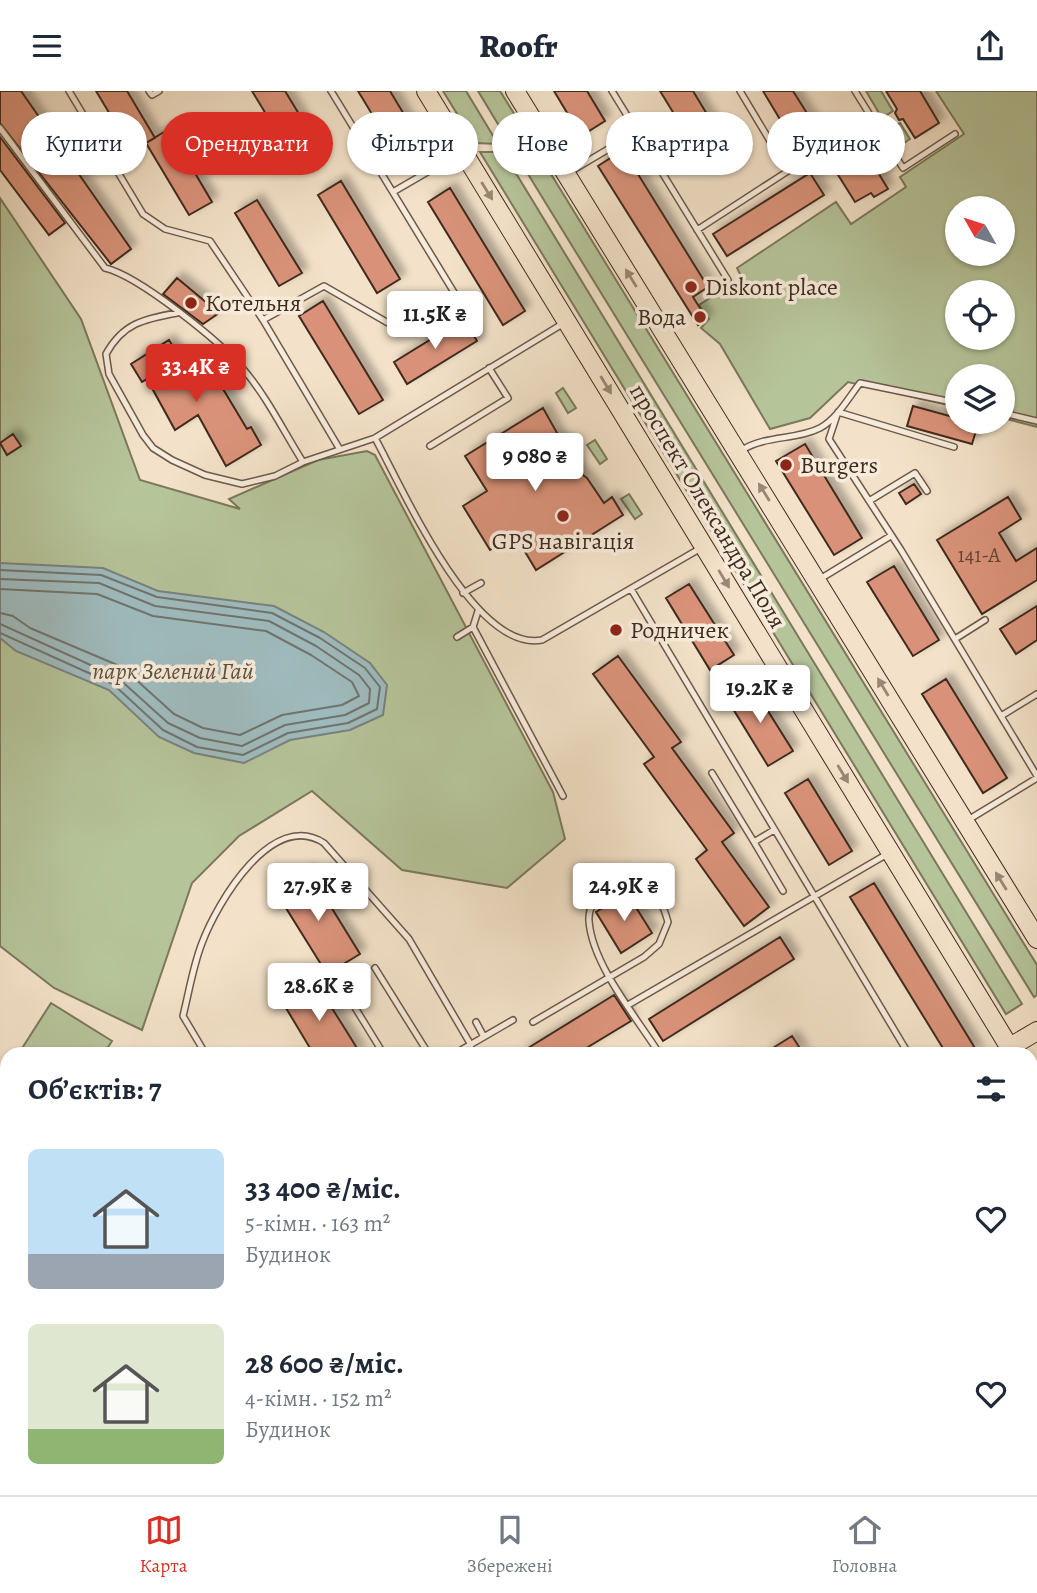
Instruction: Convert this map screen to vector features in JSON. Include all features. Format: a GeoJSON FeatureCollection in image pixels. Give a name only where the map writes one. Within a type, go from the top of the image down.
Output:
{"type":"FeatureCollection","features":[{"type":"Feature","properties":{"kind":"main road","name":"проспект Олександра Поля"},"geometry":{"type":"LineString","coordinates":[[426,91],[439,112]]}},
{"type":"Feature","properties":{"kind":"main road"},"geometry":{"type":"LineString","coordinates":[[515,91],[528,112]]}},
{"type":"Feature","properties":{"kind":"main road","name":"проспект Олександра Поля"},"geometry":{"type":"LineString","coordinates":[[477,175],[1010,1047]]}},
{"type":"Feature","properties":{"kind":"main road"},"geometry":{"type":"LineString","coordinates":[[568,175],[1037,939]]}},
{"type":"Feature","properties":{"kind":"main road"},"geometry":{"type":"LineString","coordinates":[[1016,1047],[1037,1031]]}},
{"type":"Feature","properties":{"kind":"lane"},"geometry":{"type":"LineString","coordinates":[[69,91],[143,214],[165,229],[210,241],[263,320],[339,449]]}},
{"type":"Feature","properties":{"kind":"lane"},"geometry":{"type":"LineString","coordinates":[[149,91],[152,95],[159,91]]}},
{"type":"Feature","properties":{"kind":"lane"},"geometry":{"type":"LineString","coordinates":[[331,91],[466,312]]}},
{"type":"Feature","properties":{"kind":"lane"},"geometry":{"type":"LineString","coordinates":[[612,91],[625,112]]}},
{"type":"Feature","properties":{"kind":"lane"},"geometry":{"type":"LineString","coordinates":[[697,230],[788,171],[740,91]]}},
{"type":"Feature","properties":{"kind":"lane"},"geometry":{"type":"LineString","coordinates":[[855,91],[868,112]]}},
{"type":"Feature","properties":{"kind":"lane"},"geometry":{"type":"LineString","coordinates":[[0,128],[105,268],[123,273],[177,313],[245,371],[303,462]]}},
{"type":"Feature","properties":{"kind":"lane"},"geometry":{"type":"LineString","coordinates":[[905,167],[955,134]]}},
{"type":"Feature","properties":{"kind":"lane"},"geometry":{"type":"LineString","coordinates":[[393,192],[423,175]]}},
{"type":"Feature","properties":{"kind":"lane"},"geometry":{"type":"LineString","coordinates":[[663,175],[728,281]]}},
{"type":"Feature","properties":{"kind":"lane"},"geometry":{"type":"LineString","coordinates":[[263,320],[324,286],[402,331],[457,298]]}},
{"type":"Feature","properties":{"kind":"lane"},"geometry":{"type":"LineString","coordinates":[[177,313],[135,322],[120,333],[106,354],[109,374],[147,442],[188,468],[242,484],[275,476],[303,462],[375,438],[567,322]]}},
{"type":"Feature","properties":{"kind":"lane"},"geometry":{"type":"LineString","coordinates":[[430,446],[508,398],[489,368]]}},
{"type":"Feature","properties":{"kind":"lane"},"geometry":{"type":"LineString","coordinates":[[739,451],[755,442],[820,428],[838,412],[860,383],[945,401]]}},
{"type":"Feature","properties":{"kind":"lane"},"geometry":{"type":"LineString","coordinates":[[838,412],[954,447]]}},
{"type":"Feature","properties":{"kind":"lane"},"geometry":{"type":"LineString","coordinates":[[838,412],[829,439],[889,537],[901,550],[1037,777],[965,822]]}},
{"type":"Feature","properties":{"kind":"lane"},"geometry":{"type":"LineString","coordinates":[[1015,416],[1037,421]]}},
{"type":"Feature","properties":{"kind":"lane"},"geometry":{"type":"LineString","coordinates":[[375,438],[463,593],[478,611],[511,638],[531,642],[541,640],[704,546]]}},
{"type":"Feature","properties":{"kind":"lane"},"geometry":{"type":"LineString","coordinates":[[869,501],[915,473],[927,491]]}},
{"type":"Feature","properties":{"kind":"lane"},"geometry":{"type":"LineString","coordinates":[[818,580],[889,537]]}},
{"type":"Feature","properties":{"kind":"lane"},"geometry":{"type":"LineString","coordinates":[[463,593],[481,583]]}},
{"type":"Feature","properties":{"kind":"lane"},"geometry":{"type":"LineString","coordinates":[[631,589],[904,1047]]}},
{"type":"Feature","properties":{"kind":"lane"},"geometry":{"type":"LineString","coordinates":[[457,636],[473,627],[478,611]]}},
{"type":"Feature","properties":{"kind":"lane"},"geometry":{"type":"LineString","coordinates":[[954,639],[985,620]]}},
{"type":"Feature","properties":{"kind":"lane"},"geometry":{"type":"LineString","coordinates":[[473,627],[563,796]]}},
{"type":"Feature","properties":{"kind":"lane"},"geometry":{"type":"LineString","coordinates":[[1002,716],[1037,694]]}},
{"type":"Feature","properties":{"kind":"lane"},"geometry":{"type":"LineString","coordinates":[[712,773],[783,891]]}},
{"type":"Feature","properties":{"kind":"lane"},"geometry":{"type":"LineString","coordinates":[[754,842],[774,831]]}},
{"type":"Feature","properties":{"kind":"lane"},"geometry":{"type":"LineString","coordinates":[[201,1047],[183,1016],[202,944],[215,916],[255,859],[280,838],[298,834],[312,835],[324,843],[409,939],[471,1045]]}},
{"type":"Feature","properties":{"kind":"lane"},"geometry":{"type":"LineString","coordinates":[[628,1005],[815,899],[891,852]]}},
{"type":"Feature","properties":{"kind":"lane"},"geometry":{"type":"LineString","coordinates":[[533,1022],[610,976],[644,957],[666,933],[668,922],[663,906],[646,885],[636,882],[611,886],[590,906],[591,936],[610,976],[653,1047]]}},
{"type":"Feature","properties":{"kind":"lane"},"geometry":{"type":"LineString","coordinates":[[375,968],[424,1047]]}},
{"type":"Feature","properties":{"kind":"lane"},"geometry":{"type":"LineString","coordinates":[[343,988],[379,1047]]}},
{"type":"Feature","properties":{"kind":"lane"},"geometry":{"type":"LineString","coordinates":[[467,1047],[513,1020]]}},
{"type":"Feature","properties":{"kind":"lane"},"geometry":{"type":"LineString","coordinates":[[476,1022],[484,1037]]}},
{"type":"Feature","properties":{"kind":"green space"},"geometry":{"type":"Polygon","coordinates":[[[443,91],[466,91],[492,134],[492,144],[478,143],[478,112],[456,112],[443,91]]]}},
{"type":"Feature","properties":{"kind":"green space"},"geometry":{"type":"Polygon","coordinates":[[[478,91],[500,91],[513,112],[492,112],[492,114],[478,91]]]}},
{"type":"Feature","properties":{"kind":"green space"},"geometry":{"type":"Polygon","coordinates":[[[866,91],[881,91],[893,111],[878,112],[866,91]]]}},
{"type":"Feature","properties":{"kind":"green space"},"geometry":{"type":"Polygon","coordinates":[[[936,91],[1037,91],[1037,427],[1015,421],[1015,364],[945,364],[945,404],[848,382],[810,418],[770,429],[720,344],[701,328],[709,319],[699,305],[742,278],[737,268],[836,202],[851,224],[906,187],[900,177],[964,134],[936,91]]]}},
{"type":"Feature","properties":{"kind":"green space"},"geometry":{"type":"Polygon","coordinates":[[[480,152],[492,152],[492,172],[480,152]]]}},
{"type":"Feature","properties":{"kind":"green space"},"geometry":{"type":"Polygon","coordinates":[[[494,175],[517,175],[1022,1004],[1006,1014],[494,175]]]}},
{"type":"Feature","properties":{"kind":"green space"},"geometry":{"type":"Polygon","coordinates":[[[529,175],[552,175],[1037,965],[1037,995],[1034,997],[529,175]]]}},
{"type":"Feature","properties":{"kind":"green space","name":"парк Зелений Гай"},"geometry":{"type":"Polygon","coordinates":[[[0,198],[81,319],[140,480],[240,509],[229,499],[318,460],[367,451],[375,455],[553,792],[565,839],[507,888],[402,870],[312,791],[239,836],[192,883],[142,1030],[54,988],[0,946],[0,198]]]}},
{"type":"Feature","properties":{"kind":"green space"},"geometry":{"type":"Polygon","coordinates":[[[563,388],[576,408],[568,413],[556,393],[563,388]]]}},
{"type":"Feature","properties":{"kind":"green space"},"geometry":{"type":"Polygon","coordinates":[[[595,440],[607,459],[600,464],[587,445],[595,440]]]}},
{"type":"Feature","properties":{"kind":"green space"},"geometry":{"type":"Polygon","coordinates":[[[629,494],[642,514],[635,519],[621,499],[629,494]]]}},
{"type":"Feature","properties":{"kind":"green space"},"geometry":{"type":"Polygon","coordinates":[[[51,1003],[112,1041],[108,1047],[23,1047],[51,1003]]]}},
{"type":"Feature","properties":{"kind":"water"},"geometry":{"type":"Polygon","coordinates":[[[0,563],[103,568],[158,591],[274,606],[324,632],[370,663],[387,685],[383,715],[350,730],[290,740],[244,763],[194,753],[159,737],[109,690],[16,651],[0,638],[0,563]]]}},
{"type":"Feature","properties":{"kind":"building"},"geometry":{"type":"Polygon","coordinates":[[[0,91],[21,91],[36,112],[21,112],[21,150],[0,123],[0,91]]]}},
{"type":"Feature","properties":{"kind":"building"},"geometry":{"type":"Polygon","coordinates":[[[96,91],[127,91],[140,112],[109,112],[96,91]]]}},
{"type":"Feature","properties":{"kind":"building"},"geometry":{"type":"Polygon","coordinates":[[[252,91],[285,91],[298,112],[265,112],[252,91]]]}},
{"type":"Feature","properties":{"kind":"building"},"geometry":{"type":"Polygon","coordinates":[[[358,91],[390,91],[403,112],[371,112],[358,91]]]}},
{"type":"Feature","properties":{"kind":"building"},"geometry":{"type":"Polygon","coordinates":[[[554,91],[587,91],[605,121],[592,129],[592,112],[567,112],[554,91]]]}},
{"type":"Feature","properties":{"kind":"building"},"geometry":{"type":"Polygon","coordinates":[[[660,91],[693,91],[706,112],[673,112],[660,91]]]}},
{"type":"Feature","properties":{"kind":"building"},"geometry":{"type":"Polygon","coordinates":[[[763,91],[793,91],[806,112],[776,112],[763,91]]]}},
{"type":"Feature","properties":{"kind":"building"},"geometry":{"type":"Polygon","coordinates":[[[886,91],[920,91],[939,123],[915,138],[905,122],[905,112],[896,112],[897,109],[886,91]]]}},
{"type":"Feature","properties":{"kind":"building"},"geometry":{"type":"Polygon","coordinates":[[[147,125],[155,138],[147,143],[147,125]]]}},
{"type":"Feature","properties":{"kind":"building"},"geometry":{"type":"Polygon","coordinates":[[[161,134],[161,168],[147,145],[161,134]]]}},
{"type":"Feature","properties":{"kind":"building"},"geometry":{"type":"Polygon","coordinates":[[[0,137],[21,165],[21,175],[29,175],[65,223],[49,235],[0,170],[0,137]]]}},
{"type":"Feature","properties":{"kind":"building"},"geometry":{"type":"Polygon","coordinates":[[[606,161],[606,175],[639,175],[708,287],[693,297],[707,319],[698,325],[598,166],[606,161]]]}},
{"type":"Feature","properties":{"kind":"building"},"geometry":{"type":"Polygon","coordinates":[[[41,175],[79,175],[131,249],[111,264],[41,175]]]}},
{"type":"Feature","properties":{"kind":"building"},"geometry":{"type":"Polygon","coordinates":[[[165,175],[196,175],[212,202],[189,215],[165,175]]]}},
{"type":"Feature","properties":{"kind":"building"},"geometry":{"type":"Polygon","coordinates":[[[807,175],[811,175],[824,195],[727,256],[713,234],[807,175]]]}},
{"type":"Feature","properties":{"kind":"building"},"geometry":{"type":"Polygon","coordinates":[[[838,175],[880,175],[888,189],[874,197],[871,193],[855,202],[838,175]]]}},
{"type":"Feature","properties":{"kind":"building"},"geometry":{"type":"Polygon","coordinates":[[[341,181],[400,279],[377,293],[318,195],[341,181]]]}},
{"type":"Feature","properties":{"kind":"building"},"geometry":{"type":"Polygon","coordinates":[[[450,188],[525,311],[503,325],[428,202],[450,188]]]}},
{"type":"Feature","properties":{"kind":"building"},"geometry":{"type":"Polygon","coordinates":[[[257,200],[302,273],[279,286],[235,213],[257,200]]]}},
{"type":"Feature","properties":{"kind":"building","name":"Котельня"},"geometry":{"type":"Polygon","coordinates":[[[177,278],[219,313],[203,324],[163,294],[177,278]]]}},
{"type":"Feature","properties":{"kind":"building"},"geometry":{"type":"Polygon","coordinates":[[[323,301],[383,400],[359,414],[299,316],[323,301]]]}},
{"type":"Feature","properties":{"kind":"building"},"geometry":{"type":"Polygon","coordinates":[[[464,319],[477,341],[407,384],[394,362],[464,319]]]}},
{"type":"Feature","properties":{"kind":"building"},"geometry":{"type":"Polygon","coordinates":[[[169,340],[180,358],[174,361],[194,393],[217,379],[247,429],[251,427],[261,445],[226,466],[198,415],[175,430],[147,379],[142,382],[131,364],[169,340]]]}},
{"type":"Feature","properties":{"kind":"building"},"geometry":{"type":"Polygon","coordinates":[[[913,406],[945,415],[945,434],[975,434],[972,444],[907,426],[913,406]]]}},
{"type":"Feature","properties":{"kind":"building"},"geometry":{"type":"Polygon","coordinates":[[[543,408],[579,472],[587,478],[604,503],[612,497],[623,515],[536,570],[515,535],[490,550],[463,506],[487,491],[465,456],[543,408]]]}},
{"type":"Feature","properties":{"kind":"building"},"geometry":{"type":"Polygon","coordinates":[[[13,434],[21,446],[7,455],[0,443],[13,434]]]}},
{"type":"Feature","properties":{"kind":"building"},"geometry":{"type":"Polygon","coordinates":[[[805,444],[862,538],[834,555],[776,461],[805,444]]]}},
{"type":"Feature","properties":{"kind":"building"},"geometry":{"type":"Polygon","coordinates":[[[914,484],[921,494],[906,504],[899,493],[914,484]]]}},
{"type":"Feature","properties":{"kind":"building"},"geometry":{"type":"Polygon","coordinates":[[[1008,497],[1021,519],[999,533],[1016,561],[1037,548],[1037,580],[982,614],[937,540],[1008,497]]]}},
{"type":"Feature","properties":{"kind":"building"},"geometry":{"type":"Polygon","coordinates":[[[894,566],[939,640],[913,656],[867,582],[894,566]]]}},
{"type":"Feature","properties":{"kind":"building"},"geometry":{"type":"Polygon","coordinates":[[[689,584],[734,655],[710,670],[666,598],[689,584]]]}},
{"type":"Feature","properties":{"kind":"building"},"geometry":{"type":"Polygon","coordinates":[[[1037,606],[1037,640],[1016,654],[1000,629],[1037,606]]]}},
{"type":"Feature","properties":{"kind":"building"},"geometry":{"type":"Polygon","coordinates":[[[618,656],[681,742],[672,748],[734,833],[722,842],[769,907],[744,926],[696,859],[707,850],[644,764],[654,757],[593,674],[618,656]]]}},
{"type":"Feature","properties":{"kind":"building"},"geometry":{"type":"Polygon","coordinates":[[[946,679],[1007,778],[983,793],[922,694],[946,679]]]}},
{"type":"Feature","properties":{"kind":"building"},"geometry":{"type":"Polygon","coordinates":[[[751,684],[793,751],[768,766],[727,699],[751,684]]]}},
{"type":"Feature","properties":{"kind":"building"},"geometry":{"type":"Polygon","coordinates":[[[808,779],[852,851],[829,865],[785,793],[808,779]]]}},
{"type":"Feature","properties":{"kind":"building"},"geometry":{"type":"Polygon","coordinates":[[[309,871],[360,954],[327,974],[276,892],[309,871]]]}},
{"type":"Feature","properties":{"kind":"building"},"geometry":{"type":"Polygon","coordinates":[[[874,883],[974,1047],[942,1047],[850,897],[874,883]]]}},
{"type":"Feature","properties":{"kind":"building"},"geometry":{"type":"Polygon","coordinates":[[[627,893],[652,933],[621,953],[596,912],[627,893]]]}},
{"type":"Feature","properties":{"kind":"building"},"geometry":{"type":"Polygon","coordinates":[[[780,937],[794,959],[663,1041],[649,1019],[780,937]]]}},
{"type":"Feature","properties":{"kind":"building"},"geometry":{"type":"Polygon","coordinates":[[[316,983],[356,1047],[309,1047],[283,1003],[316,983]]]}},
{"type":"Feature","properties":{"kind":"building"},"geometry":{"type":"Polygon","coordinates":[[[614,995],[631,1021],[588,1047],[530,1047],[614,995]]]}},
{"type":"Feature","properties":{"kind":"building"},"geometry":{"type":"Polygon","coordinates":[[[792,1036],[799,1047],[775,1047],[792,1036]]]}},
{"type":"Feature","properties":{"kind":"place","name":"Diskont place"},"geometry":{"type":"Point","coordinates":[691,287]}},
{"type":"Feature","properties":{"kind":"place","name":"Котельня"},"geometry":{"type":"Point","coordinates":[191,303]}},
{"type":"Feature","properties":{"kind":"place","name":"Вода"},"geometry":{"type":"Point","coordinates":[700,317]}},
{"type":"Feature","properties":{"kind":"place","name":"Burgers"},"geometry":{"type":"Point","coordinates":[786,465]}},
{"type":"Feature","properties":{"kind":"place","name":"GPS навігація"},"geometry":{"type":"Point","coordinates":[563,516]}},
{"type":"Feature","properties":{"kind":"place","name":"Родничек"},"geometry":{"type":"Point","coordinates":[616,630]}}]}
